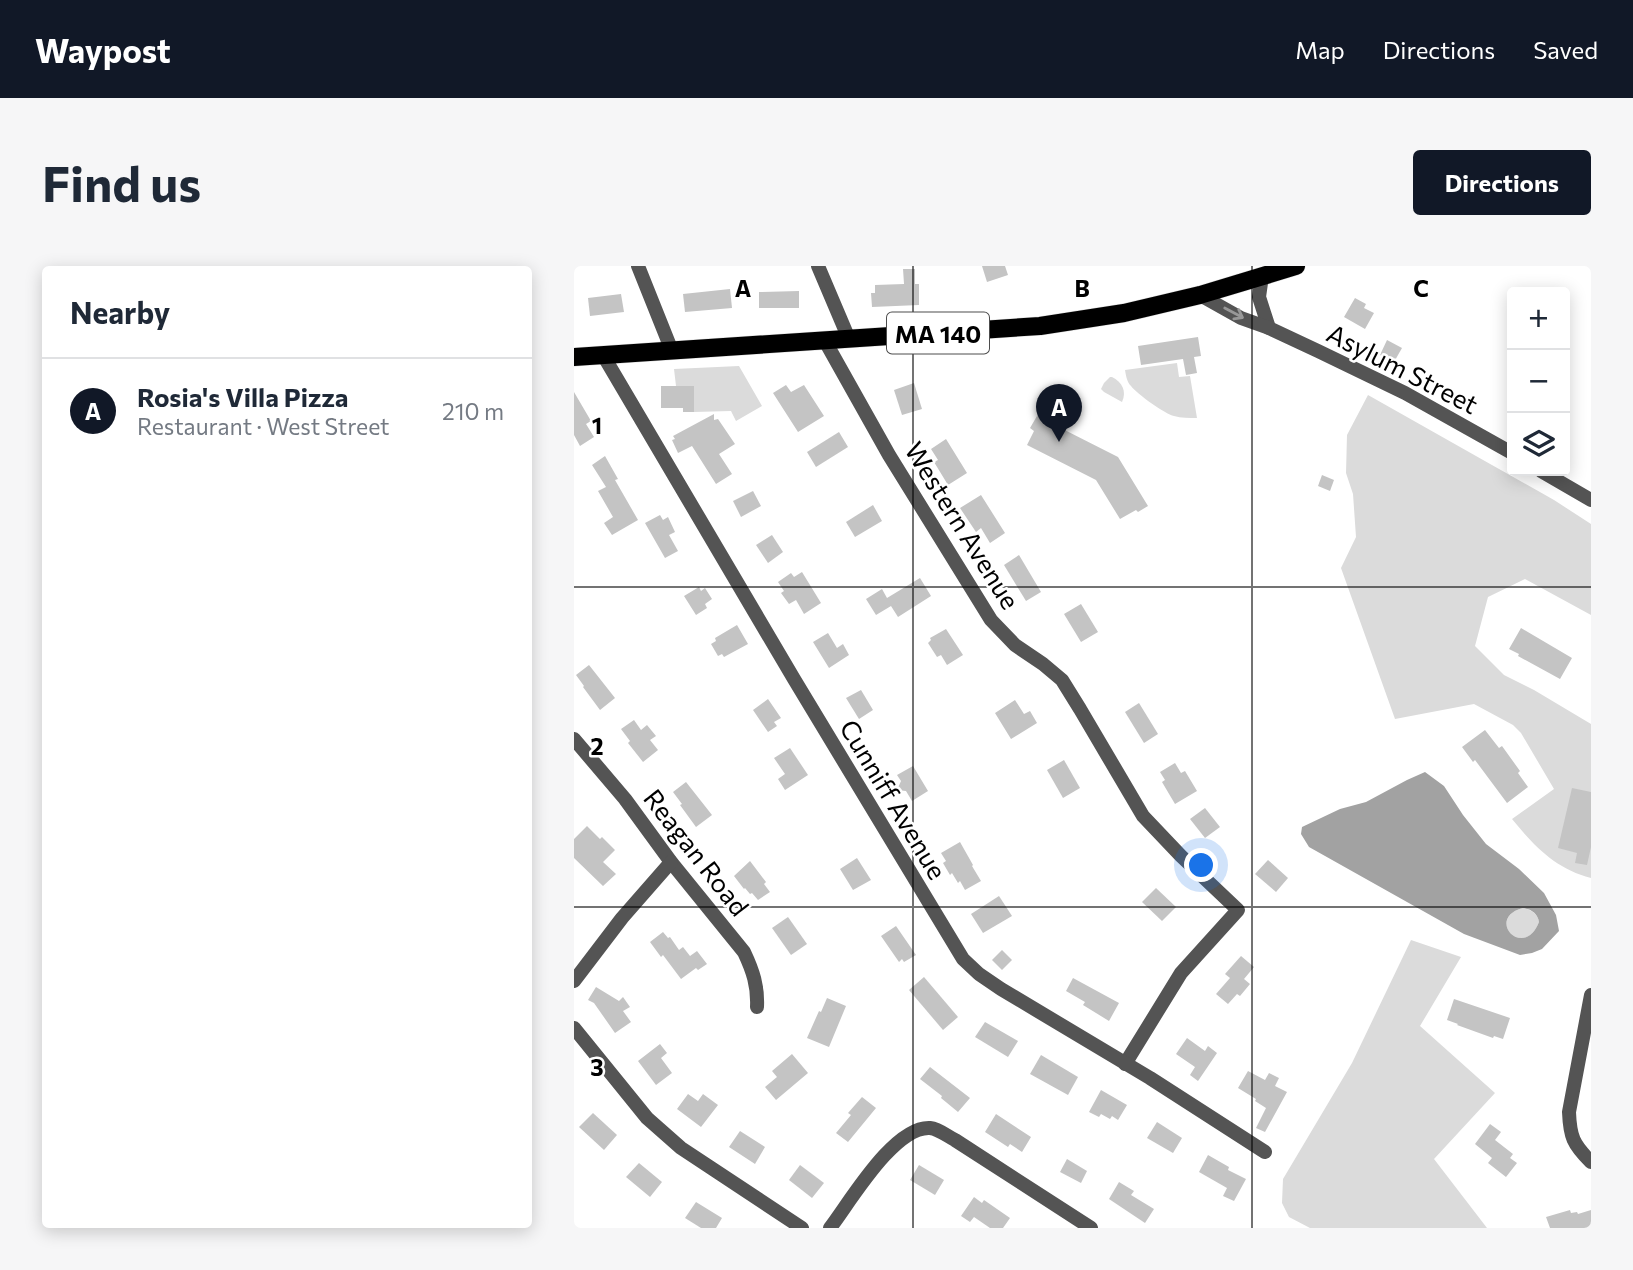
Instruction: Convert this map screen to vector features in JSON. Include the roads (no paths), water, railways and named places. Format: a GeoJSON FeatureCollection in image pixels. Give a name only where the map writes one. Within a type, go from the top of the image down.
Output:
{"type":"FeatureCollection","features":[{"type":"Feature","properties":{"kind":"main road","name":"MA 140"},"geometry":{"type":"LineString","coordinates":[[574,357],[1040,326],[1124,313],[1200,295],[1296,266]]}},
{"type":"Feature","properties":{"kind":"street"},"geometry":{"type":"LineString","coordinates":[[638,266],[672,351]]}},
{"type":"Feature","properties":{"kind":"street"},"geometry":{"type":"LineString","coordinates":[[818,266],[849,339]]}},
{"type":"Feature","properties":{"kind":"street"},"geometry":{"type":"LineString","coordinates":[[1262,276],[1259,298],[1269,328]]}},
{"type":"Feature","properties":{"kind":"street","name":"Asylum Street"},"geometry":{"type":"LineString","coordinates":[[1200,295],[1241,318],[1269,328],[1405,393],[1507,450]]}},
{"type":"Feature","properties":{"kind":"street","name":"Western Avenue"},"geometry":{"type":"LineString","coordinates":[[825,341],[889,456],[991,620],[1016,645],[1062,680],[1143,816],[1238,910],[1181,974],[1125,1064]]}},
{"type":"Feature","properties":{"kind":"street","name":"Cunniff Avenue"},"geometry":{"type":"LineString","coordinates":[[603,355],[957,952],[979,974],[1001,989],[1265,1152]]}},
{"type":"Feature","properties":{"kind":"street"},"geometry":{"type":"LineString","coordinates":[[1550,476],[1591,500]]}},
{"type":"Feature","properties":{"kind":"street","name":"Reagan Road"},"geometry":{"type":"LineString","coordinates":[[574,739],[625,799],[671,862],[744,953],[757,984],[757,1007]]}},
{"type":"Feature","properties":{"kind":"street"},"geometry":{"type":"LineString","coordinates":[[574,981],[622,918],[671,862]]}},
{"type":"Feature","properties":{"kind":"street"},"geometry":{"type":"LineString","coordinates":[[1591,995],[1569,1112],[1573,1140],[1591,1162]]}},
{"type":"Feature","properties":{"kind":"street"},"geometry":{"type":"LineString","coordinates":[[574,1028],[648,1118],[681,1148],[802,1228]]}},
{"type":"Feature","properties":{"kind":"street"},"geometry":{"type":"LineString","coordinates":[[831,1228],[874,1167],[894,1146],[917,1131],[927,1128],[936,1129],[955,1140],[1091,1228]]}},
{"type":"Feature","properties":{"kind":"place","name":"Rosia's Villa Pizza"},"geometry":{"type":"Point","coordinates":[1059,442]}}]}
